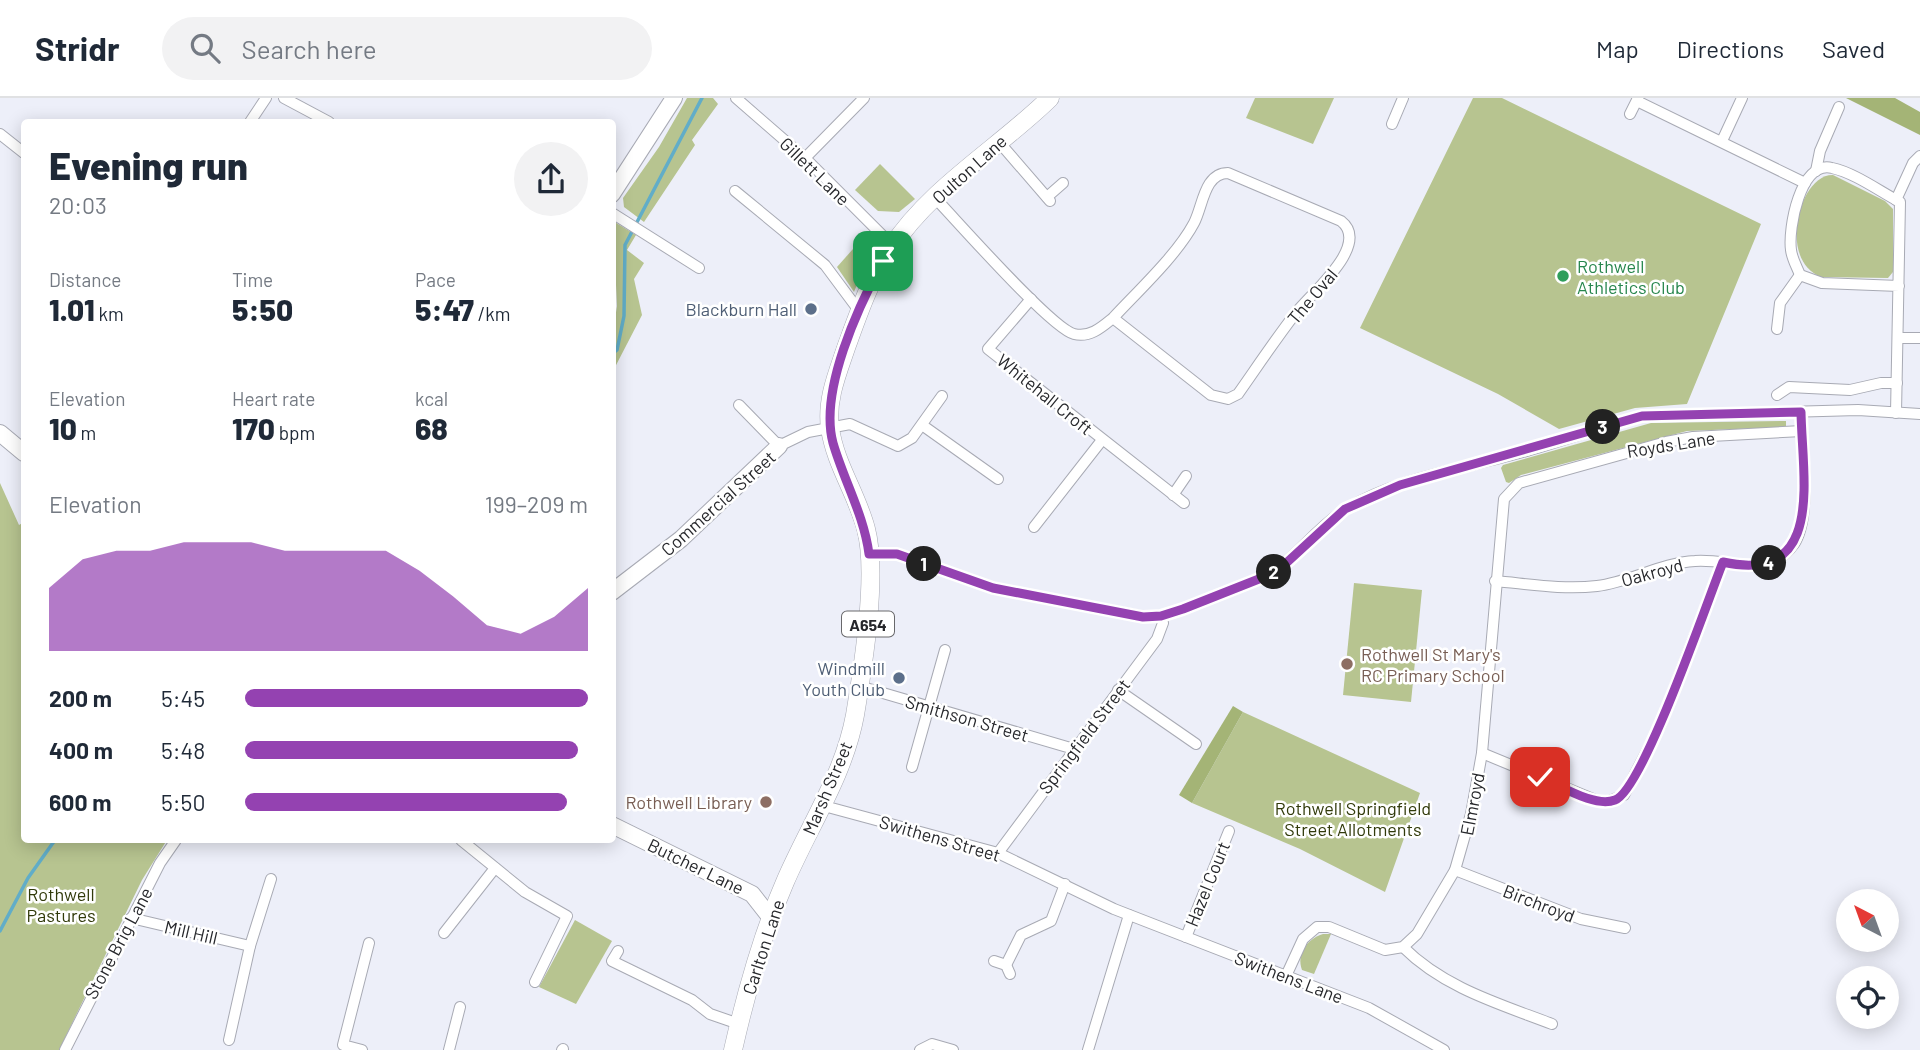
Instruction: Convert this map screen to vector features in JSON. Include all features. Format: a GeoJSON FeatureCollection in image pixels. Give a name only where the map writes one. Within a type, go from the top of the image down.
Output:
{"type":"FeatureCollection","features":[{"type":"Feature","properties":{"kind":"main road","name":"Oulton Lane"},"geometry":{"type":"LineString","coordinates":[[892,245],[936,199],[1050,98]]}},
{"type":"Feature","properties":{"kind":"main road","name":"Marsh Street"},"geometry":{"type":"LineString","coordinates":[[801,847],[824,806],[847,748],[868,630],[869,554],[866,528],[839,464],[830,427],[832,394],[874,276],[892,245]]}},
{"type":"Feature","properties":{"kind":"main road","name":"Carlton Lane"},"geometry":{"type":"LineString","coordinates":[[733,1050],[770,917],[801,847]]}},
{"type":"Feature","properties":{"kind":"street"},"geometry":{"type":"LineString","coordinates":[[252,119],[266,98]]}},
{"type":"Feature","properties":{"kind":"street"},"geometry":{"type":"LineString","coordinates":[[284,98],[323,119]]}},
{"type":"Feature","properties":{"kind":"street"},"geometry":{"type":"LineString","coordinates":[[616,188],[674,98]]}},
{"type":"Feature","properties":{"kind":"street","name":"Gillett Lane"},"geometry":{"type":"LineString","coordinates":[[736,98],[805,158],[892,245]]}},
{"type":"Feature","properties":{"kind":"street"},"geometry":{"type":"LineString","coordinates":[[805,158],[864,98]]}},
{"type":"Feature","properties":{"kind":"street"},"geometry":{"type":"LineString","coordinates":[[1392,124],[1403,98]]}},
{"type":"Feature","properties":{"kind":"street"},"geometry":{"type":"LineString","coordinates":[[1721,141],[1742,98]]}},
{"type":"Feature","properties":{"kind":"street"},"geometry":{"type":"LineString","coordinates":[[1630,114],[1638,99],[1805,183]]}},
{"type":"Feature","properties":{"kind":"street"},"geometry":{"type":"LineString","coordinates":[[1816,171],[1819,150],[1839,107]]}},
{"type":"Feature","properties":{"kind":"street"},"geometry":{"type":"LineString","coordinates":[[0,134],[21,151]]}},
{"type":"Feature","properties":{"kind":"street"},"geometry":{"type":"LineString","coordinates":[[999,142],[1049,199],[1063,183]]}},
{"type":"Feature","properties":{"kind":"street"},"geometry":{"type":"LineString","coordinates":[[1896,200],[1917,153]]}},
{"type":"Feature","properties":{"kind":"street"},"geometry":{"type":"LineString","coordinates":[[1896,412],[1899,286],[1900,202],[1832,167],[1816,171],[1805,183],[1790,233],[1791,253],[1800,275],[1822,283],[1899,286]]}},
{"type":"Feature","properties":{"kind":"street","name":"The Oval"},"geometry":{"type":"LineString","coordinates":[[936,199],[1031,299],[1066,331],[1074,334],[1092,333],[1112,318],[1185,237],[1209,184],[1216,175],[1228,173],[1341,221],[1348,229],[1349,239],[1333,273],[1297,311],[1238,394],[1228,399],[1211,396],[1112,318]]}},
{"type":"Feature","properties":{"kind":"street"},"geometry":{"type":"LineString","coordinates":[[735,191],[825,265],[860,312]]}},
{"type":"Feature","properties":{"kind":"street"},"geometry":{"type":"LineString","coordinates":[[616,215],[699,268]]}},
{"type":"Feature","properties":{"kind":"street"},"geometry":{"type":"LineString","coordinates":[[1777,329],[1780,303],[1800,275]]}},
{"type":"Feature","properties":{"kind":"street","name":"Whitehall Croft"},"geometry":{"type":"LineString","coordinates":[[988,349],[1031,299]]}},
{"type":"Feature","properties":{"kind":"street"},"geometry":{"type":"LineString","coordinates":[[1898,338],[1920,338]]}},
{"type":"Feature","properties":{"kind":"street","name":"Whitehall Croft"},"geometry":{"type":"LineString","coordinates":[[978,340],[1184,503]]}},
{"type":"Feature","properties":{"kind":"street"},"geometry":{"type":"LineString","coordinates":[[1777,395],[1789,387],[1850,390],[1881,383],[1897,383]]}},
{"type":"Feature","properties":{"kind":"street"},"geometry":{"type":"LineString","coordinates":[[830,427],[850,424],[898,446],[912,438],[942,396]]}},
{"type":"Feature","properties":{"kind":"street"},"geometry":{"type":"LineString","coordinates":[[739,405],[779,446]]}},
{"type":"Feature","properties":{"kind":"street","name":"Royds Lane"},"geometry":{"type":"LineString","coordinates":[[869,554],[905,556],[993,588],[1125,614],[1161,616],[1269,575],[1283,566],[1345,509],[1400,485],[1642,416],[1858,410],[1920,414]]}},
{"type":"Feature","properties":{"kind":"street","name":"Oakroyd"},"geometry":{"type":"LineString","coordinates":[[1495,581],[1561,587],[1599,586],[1679,563],[1723,562],[1762,566],[1780,558],[1794,543],[1803,523],[1801,412]]}},
{"type":"Feature","properties":{"kind":"street"},"geometry":{"type":"LineString","coordinates":[[922,425],[998,479]]}},
{"type":"Feature","properties":{"kind":"street","name":"Commercial Street"},"geometry":{"type":"LineString","coordinates":[[616,589],[681,539],[779,446],[808,432],[830,427]]}},
{"type":"Feature","properties":{"kind":"street","name":"Royds Lane"},"geometry":{"type":"LineString","coordinates":[[1507,494],[1519,483],[1638,447],[1693,437],[1802,431]]}},
{"type":"Feature","properties":{"kind":"street"},"geometry":{"type":"LineString","coordinates":[[0,433],[21,449]]}},
{"type":"Feature","properties":{"kind":"street","name":"Whitehall Croft"},"geometry":{"type":"LineString","coordinates":[[1034,527],[1102,440]]}},
{"type":"Feature","properties":{"kind":"street"},"geometry":{"type":"LineString","coordinates":[[1173,495],[1186,476]]}},
{"type":"Feature","properties":{"kind":"street","name":"Elmroyd"},"geometry":{"type":"LineString","coordinates":[[1403,947],[1417,934],[1455,870],[1471,814],[1482,753],[1495,581],[1507,494]]}},
{"type":"Feature","properties":{"kind":"street"},"geometry":{"type":"LineString","coordinates":[[1482,753],[1598,801],[1616,800],[1624,796],[1660,726],[1723,562]]}},
{"type":"Feature","properties":{"kind":"street","name":"Springfield Street"},"geometry":{"type":"LineString","coordinates":[[998,853],[1157,639],[1163,623],[1161,616]]}},
{"type":"Feature","properties":{"kind":"street"},"geometry":{"type":"LineString","coordinates":[[912,767],[945,650]]}},
{"type":"Feature","properties":{"kind":"street","name":"Smithson Street"},"geometry":{"type":"LineString","coordinates":[[859,686],[1074,749]]}},
{"type":"Feature","properties":{"kind":"street"},"geometry":{"type":"LineString","coordinates":[[1118,690],[1196,744]]}},
{"type":"Feature","properties":{"kind":"street","name":"Swithens Street"},"geometry":{"type":"LineString","coordinates":[[824,806],[998,853],[1129,915]]}},
{"type":"Feature","properties":{"kind":"street","name":"Butcher Lane"},"geometry":{"type":"LineString","coordinates":[[616,827],[752,894],[770,917]]}},
{"type":"Feature","properties":{"kind":"street","name":"Hazel Court"},"geometry":{"type":"LineString","coordinates":[[1186,937],[1229,831]]}},
{"type":"Feature","properties":{"kind":"street","name":"Stone Brig Lane"},"geometry":{"type":"LineString","coordinates":[[65,1050],[131,918],[160,863],[174,843]]}},
{"type":"Feature","properties":{"kind":"street"},"geometry":{"type":"LineString","coordinates":[[465,843],[525,892],[567,916],[535,982]]}},
{"type":"Feature","properties":{"kind":"street"},"geometry":{"type":"LineString","coordinates":[[444,933],[495,868]]}},
{"type":"Feature","properties":{"kind":"street","name":"Birchroyd"},"geometry":{"type":"LineString","coordinates":[[1455,870],[1581,919],[1625,928]]}},
{"type":"Feature","properties":{"kind":"street"},"geometry":{"type":"LineString","coordinates":[[229,1040],[250,946],[271,879]]}},
{"type":"Feature","properties":{"kind":"street"},"geometry":{"type":"LineString","coordinates":[[994,961],[1008,970],[1021,935],[1051,921],[1065,884]]}},
{"type":"Feature","properties":{"kind":"street"},"geometry":{"type":"LineString","coordinates":[[1088,1050],[1129,915]]}},
{"type":"Feature","properties":{"kind":"street","name":"Swithens Lane"},"geometry":{"type":"LineString","coordinates":[[1129,915],[1369,1008],[1444,1050]]}},
{"type":"Feature","properties":{"kind":"street","name":"Mill Hill"},"geometry":{"type":"LineString","coordinates":[[131,918],[250,946]]}},
{"type":"Feature","properties":{"kind":"street"},"geometry":{"type":"LineString","coordinates":[[1286,976],[1303,939],[1317,927],[1329,927],[1385,950],[1403,947],[1419,961],[1464,990],[1552,1024]]}},
{"type":"Feature","properties":{"kind":"street"},"geometry":{"type":"LineString","coordinates":[[362,1050],[343,1045],[369,943]]}},
{"type":"Feature","properties":{"kind":"street"},"geometry":{"type":"LineString","coordinates":[[618,951],[612,961],[692,1000],[710,1014],[739,1024]]}},
{"type":"Feature","properties":{"kind":"street"},"geometry":{"type":"LineString","coordinates":[[449,1050],[460,1007]]}},
{"type":"Feature","properties":{"kind":"street"},"geometry":{"type":"LineString","coordinates":[[920,1050],[932,1044],[953,1050]]}},
{"type":"Feature","properties":{"kind":"green space"},"geometry":{"type":"Polygon","coordinates":[[[687,98],[713,98],[718,104],[692,140],[695,145],[644,222],[624,207],[623,198],[659,147],[687,98]]]}},
{"type":"Feature","properties":{"kind":"green space"},"geometry":{"type":"Polygon","coordinates":[[[1255,98],[1334,98],[1313,144],[1246,118],[1255,98]]]}},
{"type":"Feature","properties":{"kind":"green space","name":"Rothwell Athletics Club"},"geometry":{"type":"Polygon","coordinates":[[[1473,98],[1502,98],[1761,224],[1687,404],[1635,408],[1559,429],[1498,394],[1360,328],[1473,98]]]}},
{"type":"Feature","properties":{"kind":"green space"},"geometry":{"type":"Polygon","coordinates":[[[1846,98],[1895,98],[1920,112],[1920,135],[1846,98]]]}},
{"type":"Feature","properties":{"kind":"green space"},"geometry":{"type":"Polygon","coordinates":[[[880,164],[915,199],[899,212],[878,211],[855,190],[880,164]]]}},
{"type":"Feature","properties":{"kind":"green space"},"geometry":{"type":"Polygon","coordinates":[[[1833,175],[1885,201],[1893,209],[1893,272],[1888,278],[1821,277],[1807,268],[1796,237],[1798,219],[1811,188],[1821,178],[1833,175]]]}},
{"type":"Feature","properties":{"kind":"green space"},"geometry":{"type":"Polygon","coordinates":[[[616,223],[636,235],[627,250],[644,263],[634,279],[642,315],[616,365],[616,223]]]}},
{"type":"Feature","properties":{"kind":"green space"},"geometry":{"type":"Polygon","coordinates":[[[861,240],[864,267],[854,292],[837,267],[861,240]]]}},
{"type":"Feature","properties":{"kind":"green space"},"geometry":{"type":"Polygon","coordinates":[[[1786,421],[1786,427],[1687,431],[1521,475],[1509,483],[1506,482],[1501,468],[1503,465],[1651,423],[1786,421]]]}},
{"type":"Feature","properties":{"kind":"green space","name":"Rothwell Pastures"},"geometry":{"type":"Polygon","coordinates":[[[0,483],[19,525],[21,524],[21,843],[165,843],[142,880],[59,1050],[0,1050],[0,483]]]}},
{"type":"Feature","properties":{"kind":"green space"},"geometry":{"type":"Polygon","coordinates":[[[1354,583],[1422,590],[1411,702],[1343,695],[1354,583]]]}},
{"type":"Feature","properties":{"kind":"green space"},"geometry":{"type":"Polygon","coordinates":[[[1233,706],[1243,712],[1192,803],[1179,795],[1233,706]]]}},
{"type":"Feature","properties":{"kind":"green space","name":"Rothwell Springfield Street Allotments"},"geometry":{"type":"Polygon","coordinates":[[[1243,712],[1420,793],[1385,892],[1300,849],[1192,803],[1243,712]]]}},
{"type":"Feature","properties":{"kind":"green space"},"geometry":{"type":"Polygon","coordinates":[[[575,920],[612,941],[576,1004],[539,987],[575,920]]]}},
{"type":"Feature","properties":{"kind":"green space"},"geometry":{"type":"Polygon","coordinates":[[[1331,934],[1314,974],[1302,970],[1300,958],[1304,948],[1312,939],[1331,934]]]}},
{"type":"Feature","properties":{"kind":"waterway"},"geometry":{"type":"LineString","coordinates":[[616,351],[624,316],[625,245],[702,98]]}},
{"type":"Feature","properties":{"kind":"waterway"},"geometry":{"type":"LineString","coordinates":[[0,931],[28,878],[53,843]]}},
{"type":"Feature","properties":{"kind":"place","name":"Rothwell Athletics Club"},"geometry":{"type":"Point","coordinates":[1563,276]}},
{"type":"Feature","properties":{"kind":"place","name":"Blackburn Hall"},"geometry":{"type":"Point","coordinates":[811,309]}},
{"type":"Feature","properties":{"kind":"place","name":"Rothwell St Mary's RC Primary School"},"geometry":{"type":"Point","coordinates":[1347,664]}},
{"type":"Feature","properties":{"kind":"place","name":"Windmill Youth Club"},"geometry":{"type":"Point","coordinates":[899,678]}},
{"type":"Feature","properties":{"kind":"place","name":"Rothwell Library"},"geometry":{"type":"Point","coordinates":[766,802]}},
{"type":"Feature","properties":{"kind":"route"},"geometry":{"type":"LineString","coordinates":[[883,261],[874,276],[850,337],[829,410],[832,440],[839,464],[866,528],[869,554],[897,554],[964,580],[993,588],[1143,617],[1161,616],[1183,609],[1269,575],[1283,566],[1316,532],[1345,509],[1400,485],[1524,452],[1642,416],[1801,412],[1803,523],[1794,543],[1780,558],[1762,566],[1742,567],[1723,562],[1660,726],[1624,796],[1607,802],[1598,801],[1540,777]]}}]}
